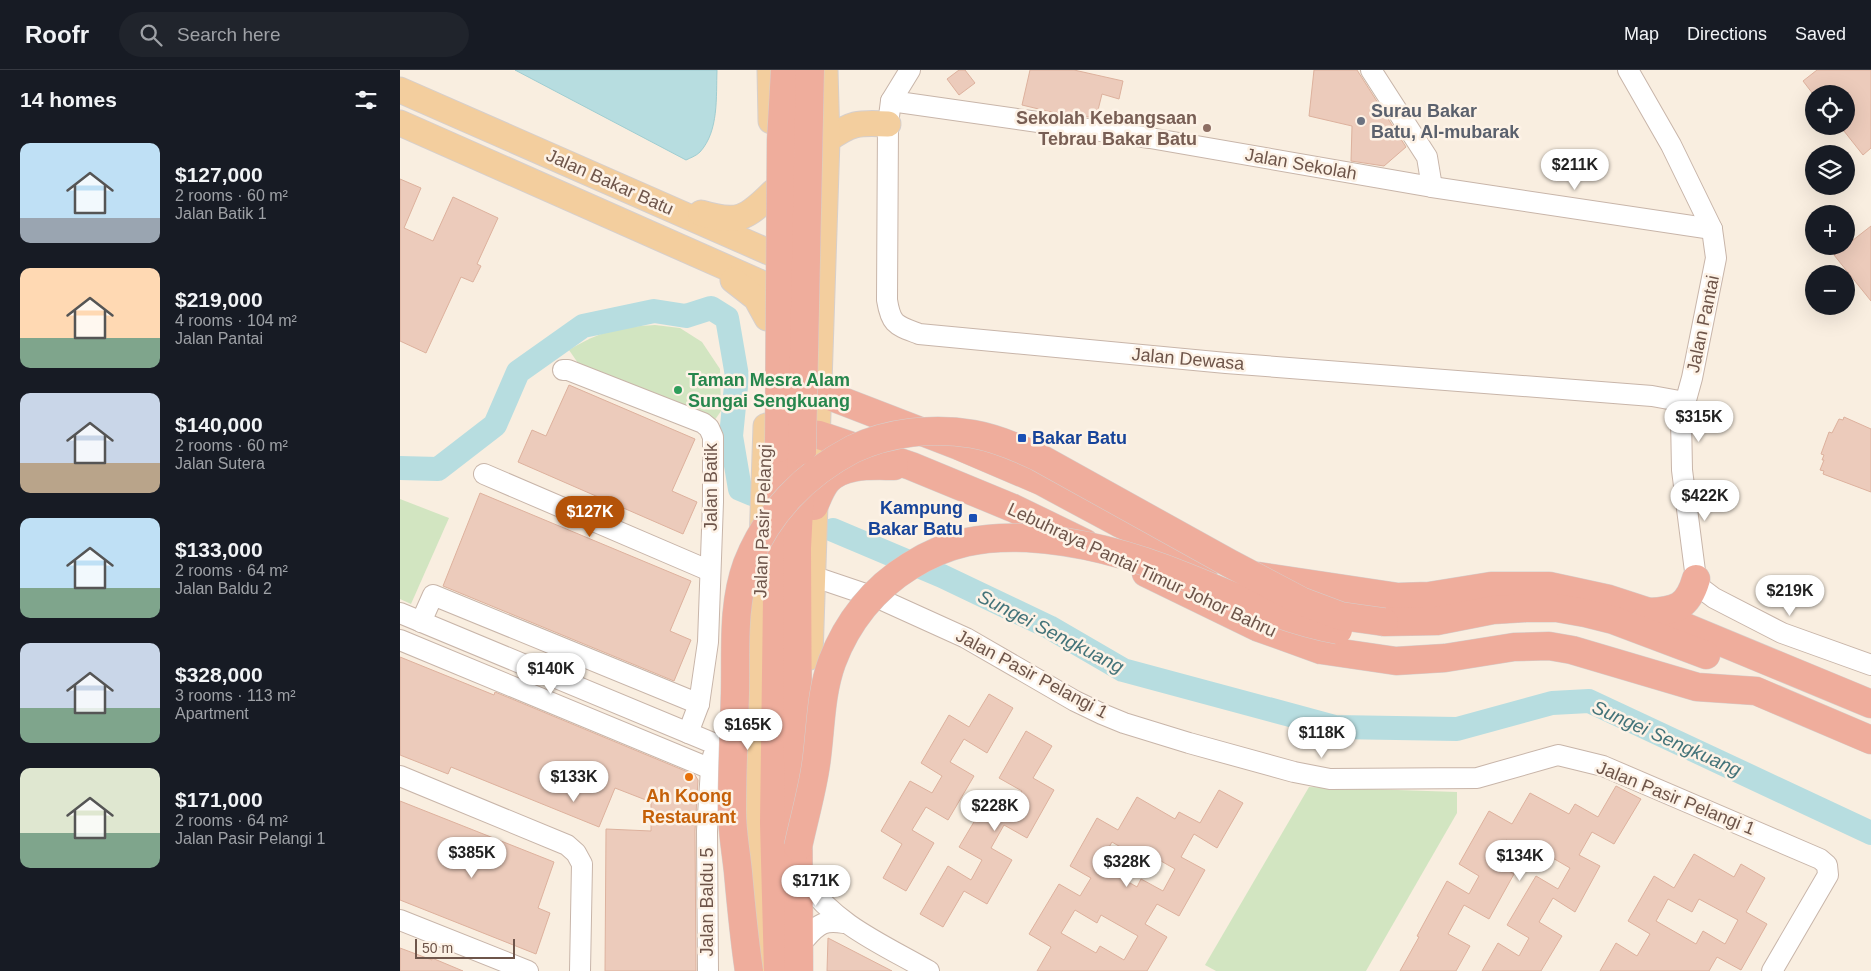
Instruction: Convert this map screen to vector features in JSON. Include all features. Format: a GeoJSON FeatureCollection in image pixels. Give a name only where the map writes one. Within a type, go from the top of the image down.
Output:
{"type":"FeatureCollection","features":[{"type":"Feature","properties":{"kind":"highway"},"geometry":{"type":"LineString","coordinates":[[778,971],[774,823],[781,140],[784,70]]}},
{"type":"Feature","properties":{"kind":"highway"},"geometry":{"type":"LineString","coordinates":[[799,971],[797,548],[802,450],[810,70]]}},
{"type":"Feature","properties":{"kind":"highway","name":"Lebuhraya Pantai Timur Johor Bahru"},"geometry":{"type":"LineString","coordinates":[[767,385],[819,392],[959,446],[1041,481],[1119,523],[1186,554],[1227,568],[1261,577],[1398,598],[1429,596],[1491,586],[1549,586],[1609,599],[1649,612],[1871,704]]}},
{"type":"Feature","properties":{"kind":"highway","name":"Lebuhraya Pantai Timur Johor Bahru"},"geometry":{"type":"LineString","coordinates":[[766,429],[818,446],[911,466],[1034,518],[1257,627],[1321,650],[1396,661],[1445,658],[1514,647],[1549,646],[1593,655],[1697,687],[1760,684],[1871,720]]}},
{"type":"Feature","properties":{"kind":"highway"},"geometry":{"type":"LineString","coordinates":[[749,971],[732,814],[735,629],[739,594],[747,565],[778,509],[805,480],[842,455],[876,440],[906,434],[938,432],[973,434],[1007,443],[1038,457],[1229,563],[1301,600],[1381,629]]}},
{"type":"Feature","properties":{"kind":"highway"},"geometry":{"type":"LineString","coordinates":[[814,506],[827,481],[842,471],[871,466],[911,466]]}},
{"type":"Feature","properties":{"kind":"highway"},"geometry":{"type":"LineString","coordinates":[[798,847],[816,764],[823,697],[832,663],[843,637],[868,600],[887,582],[924,557],[944,548],[971,540],[999,537],[1049,539],[1094,546],[1185,576],[1286,617],[1322,627],[1381,629],[1493,610],[1526,608],[1557,608],[1585,613],[1613,620],[1760,684]]}},
{"type":"Feature","properties":{"kind":"highway"},"geometry":{"type":"LineString","coordinates":[[1649,612],[1674,610],[1683,604],[1694,588],[1696,579]]}},
{"type":"Feature","properties":{"kind":"highway"},"geometry":{"type":"LineString","coordinates":[[1321,650],[1307,634],[1304,624],[1304,613],[1308,603],[1315,595],[1325,589],[1334,587]]}},
{"type":"Feature","properties":{"kind":"highway","name":"Lebuhraya Pantai Timur Johor Bahru"},"geometry":{"type":"LineString","coordinates":[[1760,684],[1871,740]]}},
{"type":"Feature","properties":{"kind":"main road","name":"Jalan Pasir Pelangi"},"geometry":{"type":"LineString","coordinates":[[764,971],[756,718],[766,429],[768,286],[773,192],[770,70]]}},
{"type":"Feature","properties":{"kind":"main road"},"geometry":{"type":"LineString","coordinates":[[807,971],[805,881],[814,506],[818,446],[827,140],[825,70]]}},
{"type":"Feature","properties":{"kind":"main road","name":"Jalan Bakar Batu"},"geometry":{"type":"LineString","coordinates":[[400,90],[650,199],[770,254],[824,261]]}},
{"type":"Feature","properties":{"kind":"main road"},"geometry":{"type":"LineString","coordinates":[[827,140],[844,127],[889,113]]}},
{"type":"Feature","properties":{"kind":"main road","name":"Jalan Bakar Batu"},"geometry":{"type":"LineString","coordinates":[[400,123],[768,286],[823,292]]}},
{"type":"Feature","properties":{"kind":"main road"},"geometry":{"type":"LineString","coordinates":[[650,199],[720,219],[729,219],[747,215],[773,192]]}},
{"type":"Feature","properties":{"kind":"main road"},"geometry":{"type":"LineString","coordinates":[[696,255],[756,298],[768,318]]}},
{"type":"Feature","properties":{"kind":"street"},"geometry":{"type":"LineString","coordinates":[[889,113],[910,70]]}},
{"type":"Feature","properties":{"kind":"street"},"geometry":{"type":"LineString","coordinates":[[1371,70],[1427,157],[1432,187]]}},
{"type":"Feature","properties":{"kind":"street","name":"Jalan Pantai"},"geometry":{"type":"LineString","coordinates":[[1628,70],[1671,145],[1712,229],[1716,258],[1692,378],[1681,418],[1682,470],[1696,579]]}},
{"type":"Feature","properties":{"kind":"street","name":"Jalan Sekolah"},"geometry":{"type":"LineString","coordinates":[[889,113],[1150,138],[1432,187],[1712,229]]}},
{"type":"Feature","properties":{"kind":"street","name":"Jalan Dewasa"},"geometry":{"type":"LineString","coordinates":[[889,113],[887,300],[890,316],[898,326],[919,334],[1226,363],[1652,396],[1684,402]]}},
{"type":"Feature","properties":{"kind":"street","name":"Jalan Batik"},"geometry":{"type":"LineString","coordinates":[[563,370],[568,370],[703,423],[709,428],[713,437],[713,502],[708,642],[699,704],[688,733]]}},
{"type":"Feature","properties":{"kind":"street"},"geometry":{"type":"LineString","coordinates":[[484,474],[710,571]]}},
{"type":"Feature","properties":{"kind":"street","name":"Jalan Pasir Pelangi 1"},"geometry":{"type":"LineString","coordinates":[[813,567],[966,638],[1075,701],[1110,717],[1189,743],[1294,772],[1330,778],[1477,778],[1558,755],[1603,766],[1820,858],[1827,865],[1828,875],[1772,971]]}},
{"type":"Feature","properties":{"kind":"street"},"geometry":{"type":"LineString","coordinates":[[1696,579],[1702,589],[1714,598],[1782,633],[1871,665]]}},
{"type":"Feature","properties":{"kind":"street"},"geometry":{"type":"LineString","coordinates":[[421,622],[433,596],[699,704]]}},
{"type":"Feature","properties":{"kind":"street"},"geometry":{"type":"LineString","coordinates":[[400,614],[715,744],[732,756],[757,781]]}},
{"type":"Feature","properties":{"kind":"street"},"geometry":{"type":"LineString","coordinates":[[400,640],[710,769]]}},
{"type":"Feature","properties":{"kind":"street"},"geometry":{"type":"LineString","coordinates":[[492,678],[501,656]]}},
{"type":"Feature","properties":{"kind":"street"},"geometry":{"type":"LineString","coordinates":[[715,744],[729,741],[740,735],[756,718]]}},
{"type":"Feature","properties":{"kind":"street","name":"Jalan Baldu 5"},"geometry":{"type":"LineString","coordinates":[[708,971],[707,831],[710,769],[715,744]]}},
{"type":"Feature","properties":{"kind":"street"},"geometry":{"type":"LineString","coordinates":[[400,776],[566,845],[576,853],[582,864],[580,971]]}},
{"type":"Feature","properties":{"kind":"street"},"geometry":{"type":"LineString","coordinates":[[805,881],[815,896],[844,923],[929,971]]}},
{"type":"Feature","properties":{"kind":"street"},"geometry":{"type":"LineString","coordinates":[[400,920],[528,971]]}},
{"type":"Feature","properties":{"kind":"street"},"geometry":{"type":"LineString","coordinates":[[806,938],[814,929],[825,922],[844,923]]}},
{"type":"Feature","properties":{"kind":"green space","name":"Taman Mesra Alam Sungai Sengkuang"},"geometry":{"type":"Polygon","coordinates":[[[655,325],[680,328],[702,342],[720,369],[721,411],[712,424],[580,366],[569,350],[591,338],[610,331],[655,325]]]}},
{"type":"Feature","properties":{"kind":"green space"},"geometry":{"type":"Polygon","coordinates":[[[400,499],[449,518],[411,604],[400,599],[400,499]]]}},
{"type":"Feature","properties":{"kind":"green space"},"geometry":{"type":"Polygon","coordinates":[[[1309,787],[1457,792],[1457,813],[1366,971],[1216,971],[1205,965],[1309,787]]]}},
{"type":"Feature","properties":{"kind":"water"},"geometry":{"type":"Polygon","coordinates":[[[515,70],[717,70],[715,113],[711,134],[700,152],[686,160],[515,70]]]}},
{"type":"Feature","properties":{"kind":"building"},"geometry":{"type":"Polygon","coordinates":[[[959,70],[965,70],[975,83],[959,95],[947,79],[959,70]]]}},
{"type":"Feature","properties":{"kind":"building"},"geometry":{"type":"Polygon","coordinates":[[[1030,70],[1074,70],[1123,81],[1119,99],[1102,94],[1096,118],[1047,111],[1022,105],[1030,70]]]}},
{"type":"Feature","properties":{"kind":"building","name":"Surau Bakar Batu, Al-mubarak"},"geometry":{"type":"Polygon","coordinates":[[[1314,70],[1357,70],[1406,147],[1384,166],[1351,161],[1352,126],[1309,116],[1314,70]]]}},
{"type":"Feature","properties":{"kind":"building"},"geometry":{"type":"Polygon","coordinates":[[[1817,70],[1871,70],[1871,148],[1863,155],[1847,135],[1855,135],[1855,85],[1806,85],[1803,81],[1817,70]]]}},
{"type":"Feature","properties":{"kind":"building"},"geometry":{"type":"Polygon","coordinates":[[[400,179],[421,188],[404,228],[433,241],[453,197],[498,218],[477,264],[481,266],[473,282],[461,277],[426,353],[400,341],[400,179]]]}},
{"type":"Feature","properties":{"kind":"building"},"geometry":{"type":"Polygon","coordinates":[[[1871,226],[1871,301],[1855,281],[1855,265],[1842,265],[1834,255],[1855,255],[1855,239],[1871,226]]]}},
{"type":"Feature","properties":{"kind":"building"},"geometry":{"type":"Polygon","coordinates":[[[569,385],[695,439],[672,491],[697,502],[683,534],[518,462],[532,430],[546,436],[569,385]]]}},
{"type":"Feature","properties":{"kind":"building"},"geometry":{"type":"Polygon","coordinates":[[[1844,417],[1871,429],[1871,492],[1823,474],[1824,471],[1820,470],[1824,460],[1822,460],[1824,455],[1821,454],[1829,432],[1832,433],[1839,419],[1843,420],[1844,417]]]}},
{"type":"Feature","properties":{"kind":"building"},"geometry":{"type":"Polygon","coordinates":[[[480,493],[691,581],[670,631],[691,640],[674,681],[443,586],[480,493]]]}},
{"type":"Feature","properties":{"kind":"building"},"geometry":{"type":"Polygon","coordinates":[[[400,657],[494,695],[495,692],[695,775],[698,780],[695,831],[696,971],[605,971],[606,829],[651,831],[651,802],[615,788],[599,827],[451,767],[448,774],[400,755],[400,657]]]}},
{"type":"Feature","properties":{"kind":"building"},"geometry":{"type":"Polygon","coordinates":[[[989,694],[1013,708],[987,753],[964,739],[950,762],[974,776],[948,820],[926,807],[912,830],[934,843],[906,891],[883,878],[902,844],[881,831],[910,781],[932,793],[942,776],[921,763],[949,715],[969,727],[989,694]]]}},
{"type":"Feature","properties":{"kind":"building"},"geometry":{"type":"Polygon","coordinates":[[[1026,731],[1052,746],[1033,778],[1054,790],[1027,838],[1004,825],[991,848],[1012,860],[987,904],[964,891],[943,927],[920,914],[948,866],[971,880],[982,860],[959,847],[987,800],[1009,813],[1022,791],[999,778],[1026,731]]]}},
{"type":"Feature","properties":{"kind":"building"},"geometry":{"type":"Polygon","coordinates":[[[1616,786],[1641,799],[1614,844],[1592,832],[1579,855],[1600,866],[1575,912],[1553,898],[1539,922],[1562,936],[1541,971],[1482,971],[1498,943],[1519,956],[1529,938],[1507,925],[1536,876],[1558,889],[1570,868],[1532,846],[1528,852],[1506,840],[1493,862],[1514,874],[1489,919],[1464,905],[1448,934],[1470,946],[1456,971],[1400,971],[1447,881],[1469,894],[1479,876],[1459,864],[1489,811],[1512,824],[1530,793],[1569,814],[1575,804],[1598,817],[1616,786]]]}},
{"type":"Feature","properties":{"kind":"building"},"geometry":{"type":"Polygon","coordinates":[[[1219,790],[1243,803],[1217,848],[1194,834],[1181,857],[1205,870],[1179,916],[1157,904],[1145,924],[1167,937],[1147,971],[1037,971],[1051,947],[1029,934],[1059,884],[1080,896],[1091,878],[1070,866],[1097,818],[1118,830],[1137,797],[1175,819],[1179,812],[1200,823],[1219,790]],[[1112,842],[1099,865],[1137,887],[1141,879],[1163,891],[1175,869],[1140,849],[1136,856],[1112,842]],[[1075,910],[1061,933],[1096,953],[1100,946],[1124,960],[1138,936],[1101,915],[1097,923],[1075,910]]]}},
{"type":"Feature","properties":{"kind":"building"},"geometry":{"type":"Polygon","coordinates":[[[400,801],[554,862],[538,908],[550,913],[536,954],[400,900],[400,801]]]}},
{"type":"Feature","properties":{"kind":"building"},"geometry":{"type":"Polygon","coordinates":[[[1694,854],[1734,877],[1741,864],[1765,878],[1746,912],[1767,924],[1741,970],[1717,957],[1709,971],[1600,971],[1616,943],[1637,956],[1650,934],[1628,921],[1654,876],[1674,888],[1694,854]],[[1668,899],[1656,921],[1696,944],[1703,931],[1725,944],[1738,920],[1699,899],[1692,912],[1668,899]]]}},
{"type":"Feature","properties":{"kind":"building"},"geometry":{"type":"Polygon","coordinates":[[[828,938],[892,971],[827,971],[828,938]]]}},
{"type":"Feature","properties":{"kind":"building"},"geometry":{"type":"Polygon","coordinates":[[[400,948],[432,960],[432,958],[463,971],[400,971],[400,948]]]}},
{"type":"Feature","properties":{"kind":"waterway","name":"Sungei Sengkuang"},"geometry":{"type":"LineString","coordinates":[[400,468],[438,469],[495,425],[518,372],[583,326],[654,311],[686,316],[711,308],[727,318],[737,376],[731,436],[740,489],[752,494]]}},
{"type":"Feature","properties":{"kind":"waterway","name":"Sungei Sengkuang"},"geometry":{"type":"LineString","coordinates":[[833,530],[942,576],[1049,627],[1123,670],[1335,727],[1457,729],[1552,703],[1589,701],[1871,833]]}},
{"type":"Feature","properties":{"kind":"place","name":"Surau Bakar Batu, Al-mubarak"},"geometry":{"type":"Point","coordinates":[1361,121]}},
{"type":"Feature","properties":{"kind":"place","name":"Sekolah Kebangsaan Tebrau Bakar Batu"},"geometry":{"type":"Point","coordinates":[1207,128]}},
{"type":"Feature","properties":{"kind":"place","name":"Taman Mesra Alam Sungai Sengkuang"},"geometry":{"type":"Point","coordinates":[678,390]}},
{"type":"Feature","properties":{"kind":"place","name":"Bakar Batu"},"geometry":{"type":"Point","coordinates":[1022,438]}},
{"type":"Feature","properties":{"kind":"place","name":"Kampung Bakar Batu"},"geometry":{"type":"Point","coordinates":[973,518]}},
{"type":"Feature","properties":{"kind":"place","name":"Ah Koong Restaurant"},"geometry":{"type":"Point","coordinates":[689,777]}}]}
